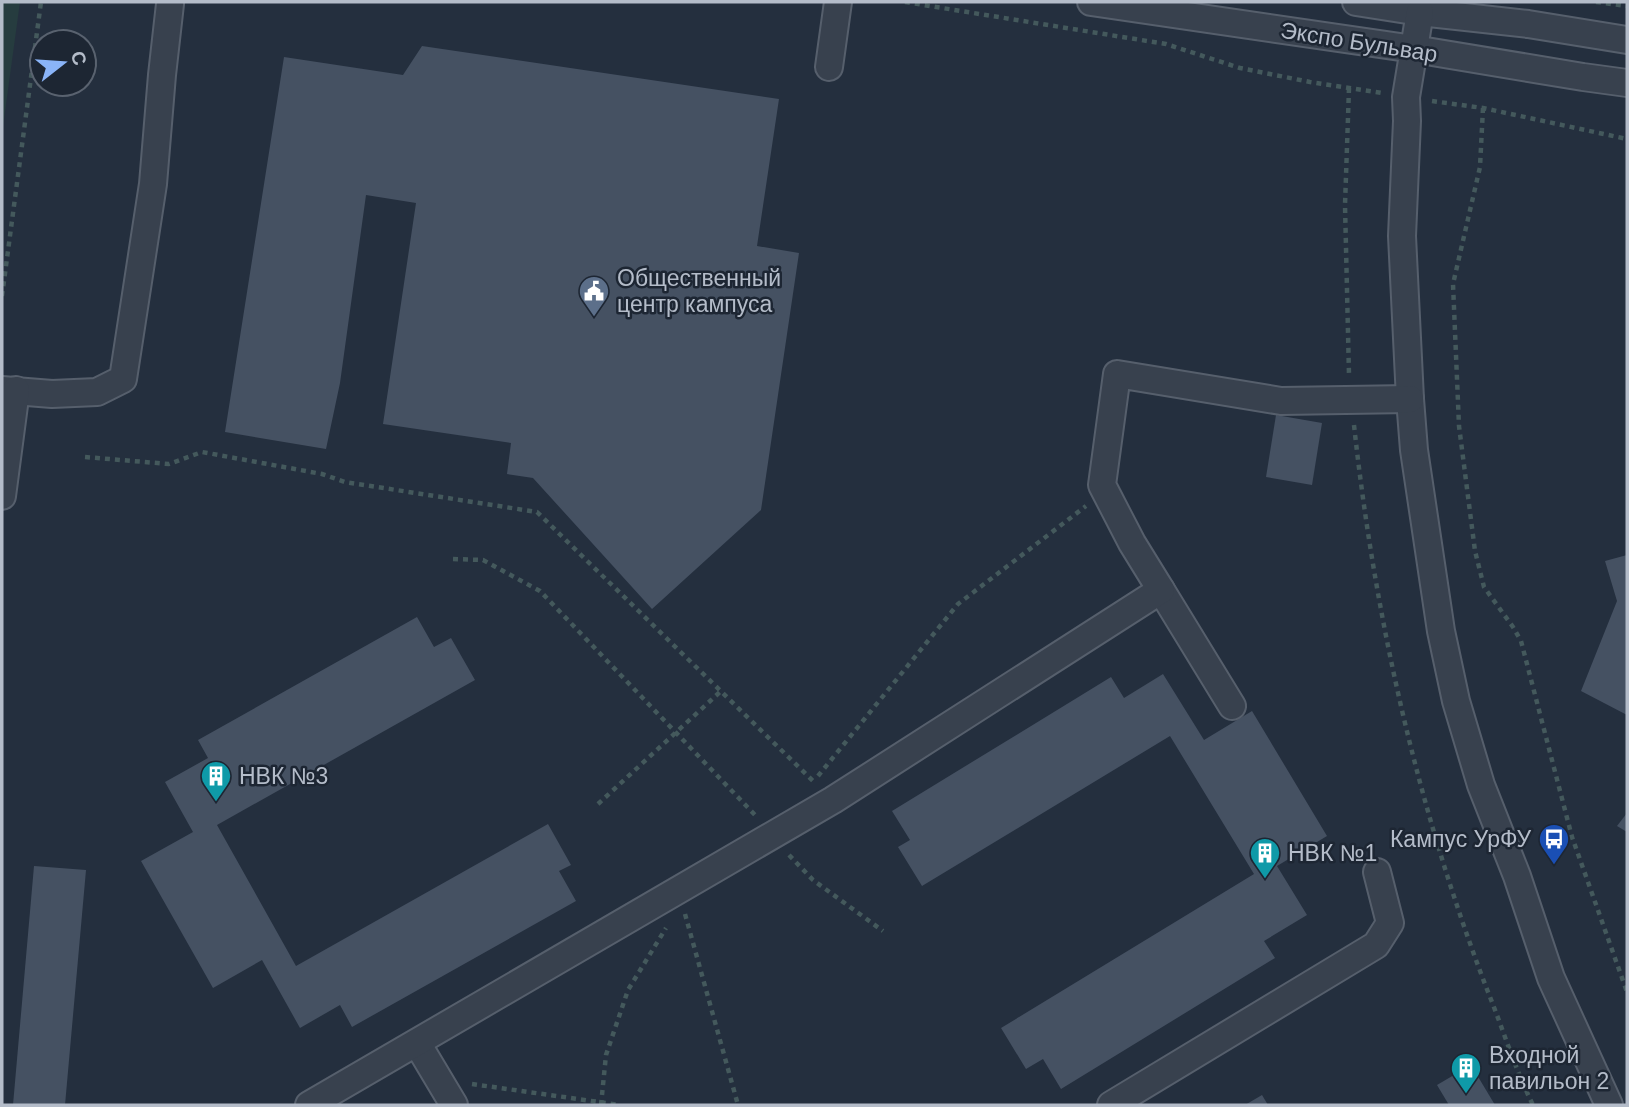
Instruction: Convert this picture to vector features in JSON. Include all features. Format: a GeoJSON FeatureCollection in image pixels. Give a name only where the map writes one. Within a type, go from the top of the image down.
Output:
{"type":"FeatureCollection","features":[{"type":"Feature","properties":{"kind":"street"},"geometry":{"type":"LineString","coordinates":[[828,67],[838,2]]}},
{"type":"Feature","properties":{"kind":"street","name":"Экспо Бульвар"},"geometry":{"type":"LineString","coordinates":[[1091,2],[1627,83]]}},
{"type":"Feature","properties":{"kind":"street","name":"Экспо Бульвар"},"geometry":{"type":"LineString","coordinates":[[1356,2],[1627,40]]}},
{"type":"Feature","properties":{"kind":"street"},"geometry":{"type":"LineString","coordinates":[[2,496],[9,390],[52,394],[97,392],[123,379],[153,184],[170,4]]}},
{"type":"Feature","properties":{"kind":"street"},"geometry":{"type":"LineString","coordinates":[[1420,12],[1406,97],[1402,236],[1414,450],[1441,631],[1456,701],[1481,785],[1517,876],[1551,978],[1609,1105]]}},
{"type":"Feature","properties":{"kind":"street"},"geometry":{"type":"LineString","coordinates":[[1583,77],[1627,92]]}},
{"type":"Feature","properties":{"kind":"street"},"geometry":{"type":"LineString","coordinates":[[1232,706],[1132,543],[1102,485],[1117,374],[1281,401],[1410,399]]}},
{"type":"Feature","properties":{"kind":"street"},"geometry":{"type":"LineString","coordinates":[[309,1105],[834,800],[1161,590]]}},
{"type":"Feature","properties":{"kind":"street"},"geometry":{"type":"LineString","coordinates":[[1111,1105],[1376,946],[1390,923],[1377,872]]}},
{"type":"Feature","properties":{"kind":"street"},"geometry":{"type":"LineString","coordinates":[[417,1043],[454,1105]]}},
{"type":"Feature","properties":{"kind":"path"},"geometry":{"type":"LineString","coordinates":[[2,296],[41,2]]}},
{"type":"Feature","properties":{"kind":"path"},"geometry":{"type":"LineString","coordinates":[[905,2],[1166,44],[1240,68],[1310,82],[1483,108],[1627,139]]}},
{"type":"Feature","properties":{"kind":"path"},"geometry":{"type":"LineString","coordinates":[[1596,2],[1627,6]]}},
{"type":"Feature","properties":{"kind":"path"},"geometry":{"type":"LineString","coordinates":[[1349,88],[1345,205],[1351,400],[1362,498],[1387,643],[1401,709],[1447,876],[1471,947],[1533,1105]]}},
{"type":"Feature","properties":{"kind":"path"},"geometry":{"type":"LineString","coordinates":[[1483,108],[1480,167],[1454,284],[1460,426],[1475,551],[1484,587],[1521,641],[1572,836],[1627,992]]}},
{"type":"Feature","properties":{"kind":"path"},"geometry":{"type":"LineString","coordinates":[[85,457],[169,464],[202,452],[322,474],[345,482],[537,512],[814,781]]}},
{"type":"Feature","properties":{"kind":"path"},"geometry":{"type":"LineString","coordinates":[[802,789],[814,781],[958,604],[1089,503]]}},
{"type":"Feature","properties":{"kind":"path"},"geometry":{"type":"LineString","coordinates":[[453,559],[483,560],[540,591],[757,817]]}},
{"type":"Feature","properties":{"kind":"path"},"geometry":{"type":"LineString","coordinates":[[598,804],[721,691]]}},
{"type":"Feature","properties":{"kind":"path"},"geometry":{"type":"LineString","coordinates":[[789,854],[813,880],[883,931]]}},
{"type":"Feature","properties":{"kind":"path"},"geometry":{"type":"LineString","coordinates":[[682,903],[738,1105]]}},
{"type":"Feature","properties":{"kind":"path"},"geometry":{"type":"LineString","coordinates":[[601,1104],[606,1055],[628,990],[669,924]]}},
{"type":"Feature","properties":{"kind":"path"},"geometry":{"type":"LineString","coordinates":[[469,1083],[620,1105]]}},
{"type":"Feature","properties":{"kind":"green space"},"geometry":{"type":"Polygon","coordinates":[[[2,2],[20,2],[2,134],[2,2]]]}},
{"type":"Feature","properties":{"kind":"building","name":"Общественный центр кампуса"},"geometry":{"type":"Polygon","coordinates":[[[422,46],[779,99],[757,246],[799,253],[761,510],[652,609],[533,478],[507,474],[511,443],[383,424],[416,203],[366,195],[340,383],[326,449],[225,432],[284,57],[403,75],[422,46]]]}},
{"type":"Feature","properties":{"kind":"building"},"geometry":{"type":"Polygon","coordinates":[[[1276,415],[1322,423],[1312,485],[1266,477],[1276,415]]]}},
{"type":"Feature","properties":{"kind":"building"},"geometry":{"type":"Polygon","coordinates":[[[1627,555],[1627,715],[1581,691],[1617,601],[1605,561],[1627,555]]]}},
{"type":"Feature","properties":{"kind":"building","name":"НВК №3"},"geometry":{"type":"Polygon","coordinates":[[[417,617],[434,647],[451,638],[475,680],[217,825],[296,966],[548,824],[571,865],[559,871],[576,901],[352,1027],[340,1005],[300,1028],[262,960],[213,988],[141,861],[193,832],[165,782],[208,758],[198,740],[417,617]]]}},
{"type":"Feature","properties":{"kind":"building","name":"НВК №1"},"geometry":{"type":"Polygon","coordinates":[[[1163,674],[1204,740],[1252,711],[1327,836],[1277,866],[1307,915],[1264,941],[1275,958],[1061,1089],[1043,1059],[1026,1069],[1001,1028],[1254,874],[1170,736],[922,886],[898,847],[910,840],[892,811],[1111,677],[1124,698],[1163,674]]]}},
{"type":"Feature","properties":{"kind":"building"},"geometry":{"type":"Polygon","coordinates":[[[1627,813],[1627,832],[1617,826],[1627,813]]]}},
{"type":"Feature","properties":{"kind":"building"},"geometry":{"type":"Polygon","coordinates":[[[34,866],[86,870],[65,1105],[13,1105],[34,866]]]}},
{"type":"Feature","properties":{"kind":"building","name":"Входной павильон 2"},"geometry":{"type":"Polygon","coordinates":[[[1471,1065],[1495,1105],[1449,1105],[1437,1085],[1471,1065]]]}},
{"type":"Feature","properties":{"kind":"building"},"geometry":{"type":"Polygon","coordinates":[[[1262,1095],[1268,1105],[1245,1105],[1262,1095]]]}},
{"type":"Feature","properties":{"kind":"place","name":"Общественный центр кампуса"},"geometry":{"type":"Point","coordinates":[594,318]}},
{"type":"Feature","properties":{"kind":"place","name":"НВК №3"},"geometry":{"type":"Point","coordinates":[216,803]}},
{"type":"Feature","properties":{"kind":"place","name":"Кампус УрФУ"},"geometry":{"type":"Point","coordinates":[1554,866]}},
{"type":"Feature","properties":{"kind":"place","name":"НВК №1"},"geometry":{"type":"Point","coordinates":[1265,880]}},
{"type":"Feature","properties":{"kind":"place","name":"Входной павильон 2"},"geometry":{"type":"Point","coordinates":[1466,1095]}}]}
